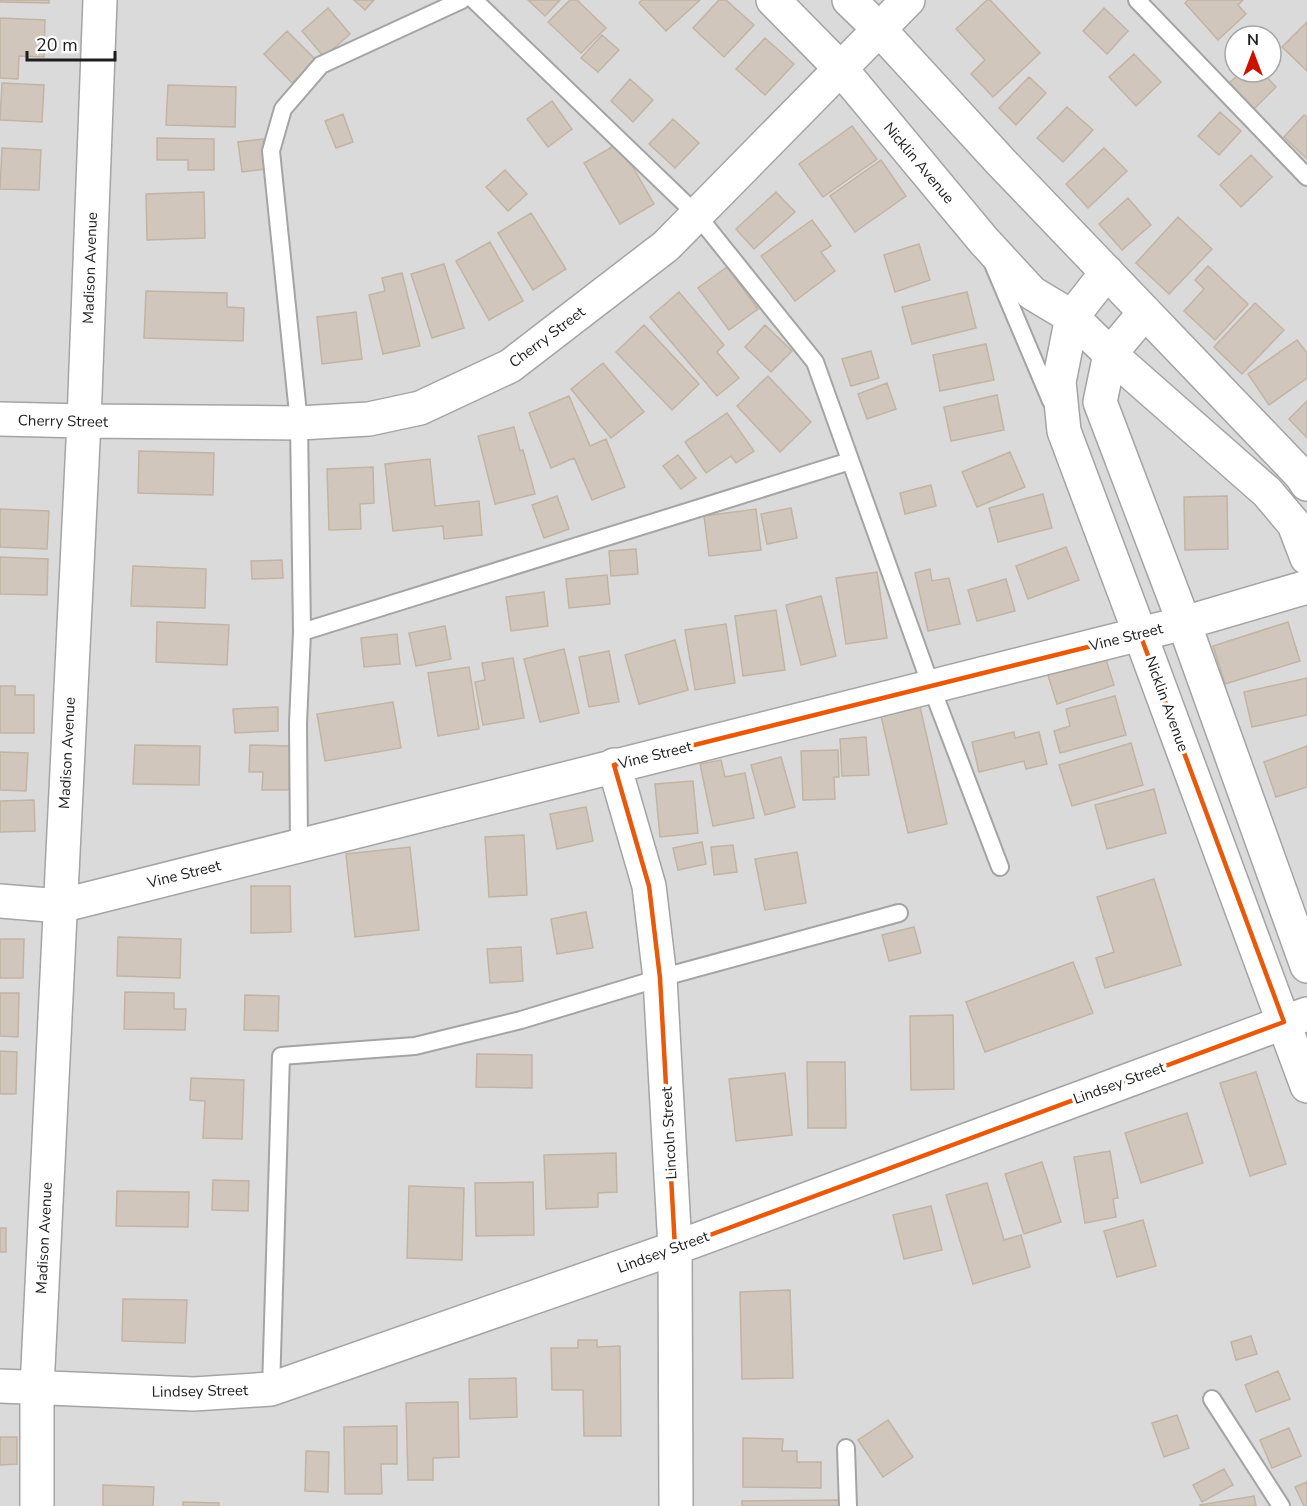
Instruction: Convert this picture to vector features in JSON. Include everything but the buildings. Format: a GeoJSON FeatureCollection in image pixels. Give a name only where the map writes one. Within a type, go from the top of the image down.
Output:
{"type":"FeatureCollection","features":[{"type":"Feature","properties":{"kind":"street","name":"Madison Avenue"},"geometry":{"type":"LineString","coordinates":[[37,1506],[37,1388],[84,421],[100,0]]}},
{"type":"Feature","properties":{"kind":"street","name":"Nicklin Avenue"},"geometry":{"type":"LineString","coordinates":[[773,0],[841,69],[984,241],[1032,293],[1072,317],[1110,354],[1267,492],[1294,524],[1307,558]]}},
{"type":"Feature","properties":{"kind":"street"},"geometry":{"type":"LineString","coordinates":[[849,0],[879,29],[1001,162],[1301,475],[1307,484]]}},
{"type":"Feature","properties":{"kind":"street","name":"Cherry Street"},"geometry":{"type":"LineString","coordinates":[[0,419],[299,423],[369,419],[420,408],[510,366],[666,246],[908,0]]}},
{"type":"Feature","properties":{"kind":"street","name":"Nicklin Avenue"},"geometry":{"type":"LineString","coordinates":[[1107,272],[1072,317],[1059,382],[1064,431],[1140,634],[1295,1018],[1307,1086]]}},
{"type":"Feature","properties":{"kind":"street"},"geometry":{"type":"LineString","coordinates":[[1145,312],[1110,354],[1100,402],[1184,623],[1307,966]]}},
{"type":"Feature","properties":{"kind":"street","name":"Vine Street"},"geometry":{"type":"LineString","coordinates":[[0,901],[60,906],[1184,623],[1307,587]]}},
{"type":"Feature","properties":{"kind":"street","name":"Lincoln Street"},"geometry":{"type":"LineString","coordinates":[[614,765],[649,885],[660,978],[675,1248],[676,1506]]}},
{"type":"Feature","properties":{"kind":"street","name":"Lindsey Street"},"geometry":{"type":"LineString","coordinates":[[0,1386],[194,1394],[270,1389],[675,1248],[1295,1018]]}},
{"type":"Feature","properties":{"kind":"lane"},"geometry":{"type":"LineString","coordinates":[[299,845],[298,723],[302,632],[299,423],[271,151],[283,109],[321,65],[462,0]]}},
{"type":"Feature","properties":{"kind":"lane"},"geometry":{"type":"LineString","coordinates":[[474,0],[697,215],[815,362],[931,686],[1000,867]]}},
{"type":"Feature","properties":{"kind":"lane"},"geometry":{"type":"LineString","coordinates":[[1137,0],[1307,177]]}},
{"type":"Feature","properties":{"kind":"lane"},"geometry":{"type":"LineString","coordinates":[[984,241],[1064,431]]}},
{"type":"Feature","properties":{"kind":"lane"},"geometry":{"type":"LineString","coordinates":[[302,632],[850,461]]}},
{"type":"Feature","properties":{"kind":"lane"},"geometry":{"type":"LineString","coordinates":[[270,1389],[281,1056],[415,1046],[521,1020],[660,978],[899,913]]}},
{"type":"Feature","properties":{"kind":"lane"},"geometry":{"type":"LineString","coordinates":[[1212,1399],[1281,1506]]}},
{"type":"Feature","properties":{"kind":"lane"},"geometry":{"type":"LineString","coordinates":[[846,1448],[848,1506]]}},
{"type":"Feature","properties":{"kind":"highlighted area"},"geometry":{"type":"Polygon","coordinates":[[[1140,634],[1284,1022],[675,1248],[660,978],[649,886],[614,765],[1140,634]]]}},
{"type":"Feature","properties":{"kind":"shaded area"},"geometry":{"type":"Polygon","coordinates":[[[0,0],[1307,0],[1307,1506],[0,1506],[0,0]]]}}]}
